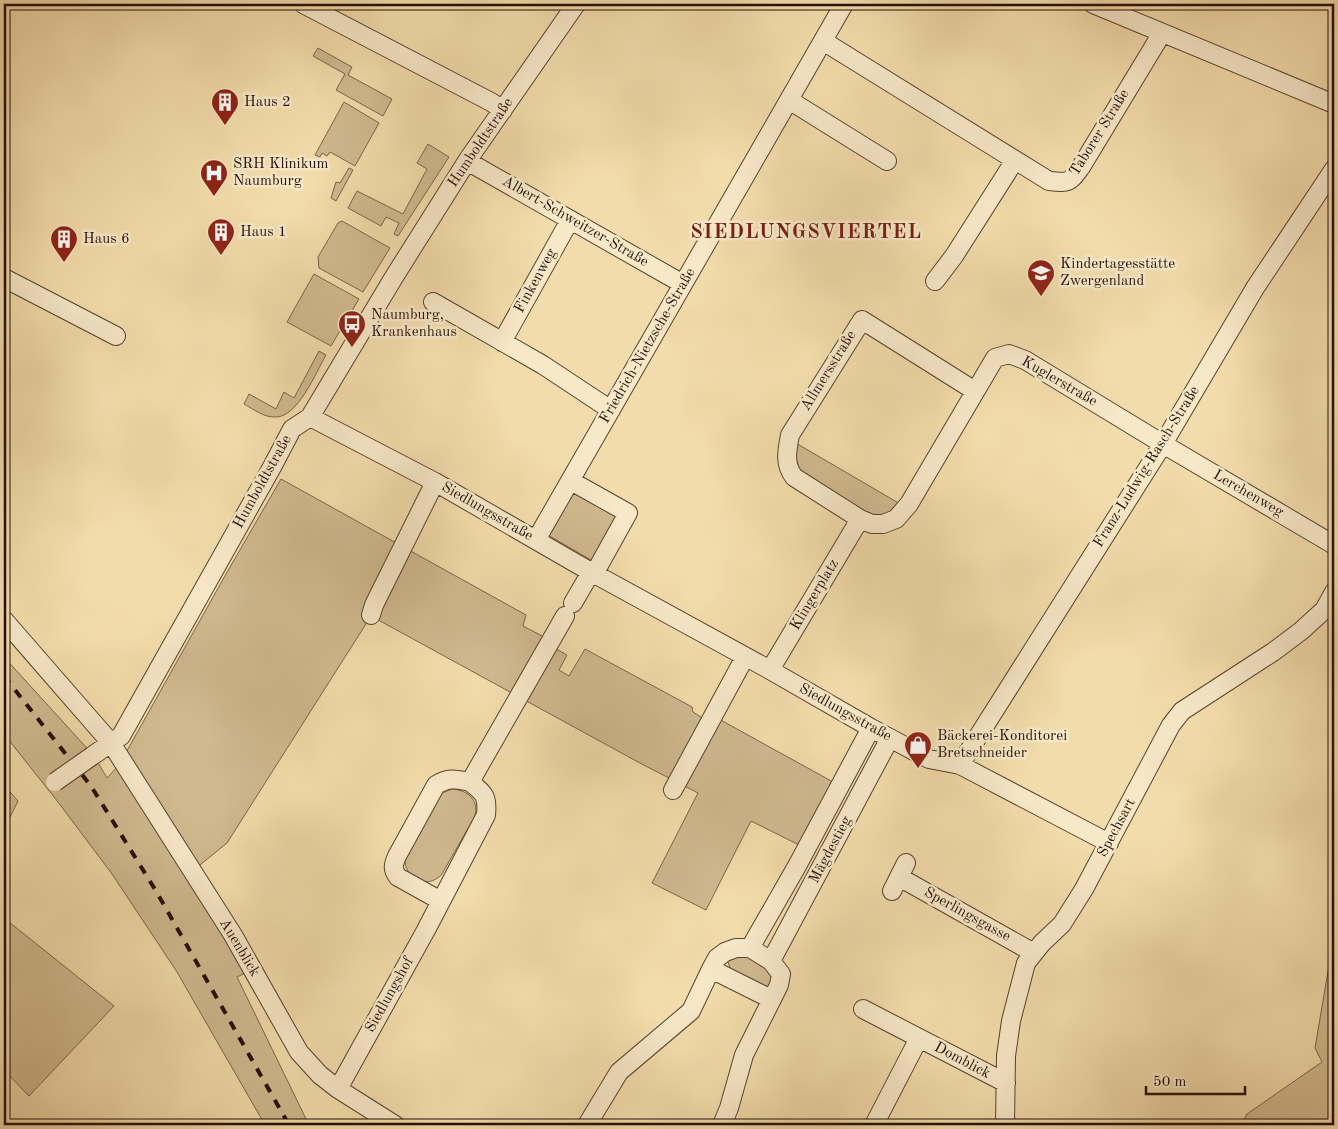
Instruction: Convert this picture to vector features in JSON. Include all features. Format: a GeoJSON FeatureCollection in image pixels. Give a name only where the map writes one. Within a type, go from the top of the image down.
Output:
{"type":"FeatureCollection","features":[{"type":"Feature","properties":{"kind":"street"},"geometry":{"type":"LineString","coordinates":[[303,4],[503,110]]}},
{"type":"Feature","properties":{"kind":"street","name":"Humboldtstraße"},"geometry":{"type":"LineString","coordinates":[[111,743],[121,736],[292,429],[310,417],[394,277],[467,161],[576,4]]}},
{"type":"Feature","properties":{"kind":"street","name":"Friedrich-Nietzsche-Straße"},"geometry":{"type":"LineString","coordinates":[[536,540],[844,4]]}},
{"type":"Feature","properties":{"kind":"street"},"geometry":{"type":"LineString","coordinates":[[1093,4],[1334,104]]}},
{"type":"Feature","properties":{"kind":"street","name":"Taborer Straße"},"geometry":{"type":"LineString","coordinates":[[1014,160],[1049,181],[1064,183],[1070,181],[1081,167],[1162,32]]}},
{"type":"Feature","properties":{"kind":"street"},"geometry":{"type":"LineString","coordinates":[[823,41],[1014,160],[954,256],[934,281]]}},
{"type":"Feature","properties":{"kind":"street"},"geometry":{"type":"LineString","coordinates":[[789,100],[887,161]]}},
{"type":"Feature","properties":{"kind":"street","name":"Albert-Schweitzer-Straße"},"geometry":{"type":"LineString","coordinates":[[467,161],[683,284]]}},
{"type":"Feature","properties":{"kind":"street","name":"Franz-Ludwig-Rasch-Straße"},"geometry":{"type":"LineString","coordinates":[[960,765],[1163,444],[1255,288],[1334,169]]}},
{"type":"Feature","properties":{"kind":"street","name":"Finkenweg"},"geometry":{"type":"LineString","coordinates":[[502,342],[570,220]]}},
{"type":"Feature","properties":{"kind":"street"},"geometry":{"type":"LineString","coordinates":[[4,278],[116,336]]}},
{"type":"Feature","properties":{"kind":"street"},"geometry":{"type":"LineString","coordinates":[[433,302],[543,365],[611,410]]}},
{"type":"Feature","properties":{"kind":"street","name":"Allmersstraße"},"geometry":{"type":"LineString","coordinates":[[860,519],[794,477],[787,469],[786,454],[790,435],[862,320],[975,391]]}},
{"type":"Feature","properties":{"kind":"street","name":"Kuglerstraße"},"geometry":{"type":"LineString","coordinates":[[860,519],[872,524],[883,524],[896,519],[909,504],[996,358],[1009,354],[1025,360],[1163,444]]}},
{"type":"Feature","properties":{"kind":"street","name":"Siedlungsstraße"},"geometry":{"type":"LineString","coordinates":[[310,417],[435,482],[591,572],[745,656],[871,728],[929,758],[960,765],[1109,843]]}},
{"type":"Feature","properties":{"kind":"street","name":"Lerchenweg"},"geometry":{"type":"LineString","coordinates":[[1163,444],[1334,545]]}},
{"type":"Feature","properties":{"kind":"street"},"geometry":{"type":"LineString","coordinates":[[441,901],[398,877],[393,866],[396,856],[436,785],[445,779],[454,778],[470,782],[591,572],[598,567],[628,513],[571,481]]}},
{"type":"Feature","properties":{"kind":"street","name":"Siedlungsstraße"},"geometry":{"type":"LineString","coordinates":[[372,615],[378,596],[435,482]]}},
{"type":"Feature","properties":{"kind":"street","name":"Klingerplatz"},"geometry":{"type":"LineString","coordinates":[[770,670],[860,519]]}},
{"type":"Feature","properties":{"kind":"street","name":"Spechsart"},"geometry":{"type":"LineString","coordinates":[[1006,1125],[1006,1056],[1011,1021],[1026,963],[1062,924],[1084,889],[1170,725],[1182,711],[1266,657],[1301,631],[1324,610],[1334,592]]}},
{"type":"Feature","properties":{"kind":"street","name":"Auenblick"},"geometry":{"type":"LineString","coordinates":[[4,620],[111,743],[233,935],[300,1052],[320,1075],[338,1089],[395,1125]]}},
{"type":"Feature","properties":{"kind":"street"},"geometry":{"type":"LineString","coordinates":[[673,790],[745,656]]}},
{"type":"Feature","properties":{"kind":"street","name":"Mägdestieg"},"geometry":{"type":"LineString","coordinates":[[750,948],[797,866],[871,728]]}},
{"type":"Feature","properties":{"kind":"street","name":"Mägdestieg"},"geometry":{"type":"LineString","coordinates":[[771,961],[890,738]]}},
{"type":"Feature","properties":{"kind":"street"},"geometry":{"type":"LineString","coordinates":[[55,782],[111,743]]}},
{"type":"Feature","properties":{"kind":"street","name":"Siedlungshof"},"geometry":{"type":"LineString","coordinates":[[338,1089],[486,815],[487,804],[484,793],[470,782]]}},
{"type":"Feature","properties":{"kind":"street","name":"Sperlingsgasse"},"geometry":{"type":"LineString","coordinates":[[899,877],[1034,953]]}},
{"type":"Feature","properties":{"kind":"street"},"geometry":{"type":"LineString","coordinates":[[587,1125],[619,1072],[691,1011],[718,958],[725,952],[736,948],[750,948],[771,961],[781,974],[779,985],[744,1056],[729,1108],[722,1125]]}},
{"type":"Feature","properties":{"kind":"street"},"geometry":{"type":"LineString","coordinates":[[711,969],[771,999]]}},
{"type":"Feature","properties":{"kind":"street","name":"Domblick"},"geometry":{"type":"LineString","coordinates":[[863,1009],[1006,1084]]}},
{"type":"Feature","properties":{"kind":"street","name":"Domblick"},"geometry":{"type":"LineString","coordinates":[[874,1125],[919,1038]]}},
{"type":"Feature","properties":{"kind":"shaded area"},"geometry":{"type":"Polygon","coordinates":[[[318,48],[352,67],[348,75],[392,99],[383,116],[336,90],[345,74],[313,56],[318,48]]]}},
{"type":"Feature","properties":{"kind":"shaded area"},"geometry":{"type":"Polygon","coordinates":[[[344,102],[379,123],[355,166],[330,152],[327,156],[322,153],[320,157],[315,155],[344,102]]]}},
{"type":"Feature","properties":{"kind":"shaded area"},"geometry":{"type":"Polygon","coordinates":[[[428,144],[449,157],[398,236],[394,234],[399,223],[386,217],[381,226],[348,208],[357,191],[403,214],[427,169],[417,163],[428,144]]]}},
{"type":"Feature","properties":{"kind":"shaded area"},"geometry":{"type":"Polygon","coordinates":[[[349,168],[353,170],[336,201],[331,198],[336,182],[340,183],[349,168]]]}},
{"type":"Feature","properties":{"kind":"shaded area"},"geometry":{"type":"Polygon","coordinates":[[[342,221],[390,248],[363,292],[319,268],[318,257],[338,223],[342,221]]]}},
{"type":"Feature","properties":{"kind":"shaded area"},"geometry":{"type":"Polygon","coordinates":[[[314,274],[359,299],[331,346],[287,322],[314,274]]]}},
{"type":"Feature","properties":{"kind":"shaded area"},"geometry":{"type":"Polygon","coordinates":[[[319,351],[326,355],[306,392],[292,410],[284,415],[272,417],[259,413],[244,404],[249,394],[276,409],[284,392],[294,398],[319,351]]]}},
{"type":"Feature","properties":{"kind":"shaded area"},"geometry":{"type":"Polygon","coordinates":[[[794,442],[902,505],[897,511],[873,518],[798,472],[792,465],[794,442]]]}},
{"type":"Feature","properties":{"kind":"shaded area"},"geometry":{"type":"Polygon","coordinates":[[[281,479],[526,615],[523,626],[548,639],[556,649],[567,655],[559,670],[569,676],[585,649],[692,707],[693,712],[704,719],[717,718],[833,782],[799,845],[751,821],[706,910],[652,883],[698,793],[371,616],[227,843],[195,869],[256,968],[237,977],[309,1125],[265,1125],[177,972],[112,874],[4,734],[4,657],[94,756],[107,778],[119,765],[281,479]]]}},
{"type":"Feature","properties":{"kind":"shaded area"},"geometry":{"type":"Polygon","coordinates":[[[576,487],[624,515],[596,563],[548,535],[576,487]]]}},
{"type":"Feature","properties":{"kind":"shaded area"},"geometry":{"type":"Polygon","coordinates":[[[4,785],[18,801],[10,817],[4,819],[4,785]]]}},
{"type":"Feature","properties":{"kind":"shaded area"},"geometry":{"type":"Polygon","coordinates":[[[452,789],[462,791],[471,796],[476,810],[475,816],[442,874],[438,878],[427,882],[415,877],[408,871],[405,865],[406,856],[442,793],[452,789]]]}},
{"type":"Feature","properties":{"kind":"shaded area"},"geometry":{"type":"Polygon","coordinates":[[[4,918],[114,1006],[29,1096],[4,1070],[4,918]]]}},
{"type":"Feature","properties":{"kind":"shaded area"},"geometry":{"type":"Polygon","coordinates":[[[1334,936],[1334,1125],[1241,1125],[1247,1114],[1322,1062],[1315,1048],[1334,936]]]}},
{"type":"Feature","properties":{"kind":"shaded area"},"geometry":{"type":"Polygon","coordinates":[[[742,951],[776,973],[768,988],[731,971],[728,962],[730,958],[742,951]]]}},
{"type":"Feature","properties":{"kind":"railway"},"geometry":{"type":"LineString","coordinates":[[4,676],[91,786],[156,891],[289,1125]]}},
{"type":"Feature","properties":{"kind":"place","name":"Haus 2"},"geometry":{"type":"Point","coordinates":[225,126]}},
{"type":"Feature","properties":{"kind":"place","name":"SRH Klinikum Naumburg"},"geometry":{"type":"Point","coordinates":[214,197]}},
{"type":"Feature","properties":{"kind":"place","name":"Haus 1"},"geometry":{"type":"Point","coordinates":[221,256]}},
{"type":"Feature","properties":{"kind":"place","name":"Haus 6"},"geometry":{"type":"Point","coordinates":[64,263]}},
{"type":"Feature","properties":{"kind":"place","name":"Kindertagesstätte Zwergenland"},"geometry":{"type":"Point","coordinates":[1041,297]}},
{"type":"Feature","properties":{"kind":"place","name":"Naumburg, Krankenhaus"},"geometry":{"type":"Point","coordinates":[352,348]}},
{"type":"Feature","properties":{"kind":"place","name":"Bäckerei-Konditorei Bretschneider"},"geometry":{"type":"Point","coordinates":[918,769]}},
{"type":"Feature","properties":{"kind":"district","name":"SIEDLUNGSVIERTEL"},"geometry":{"type":"Point","coordinates":[806,233]}}]}
